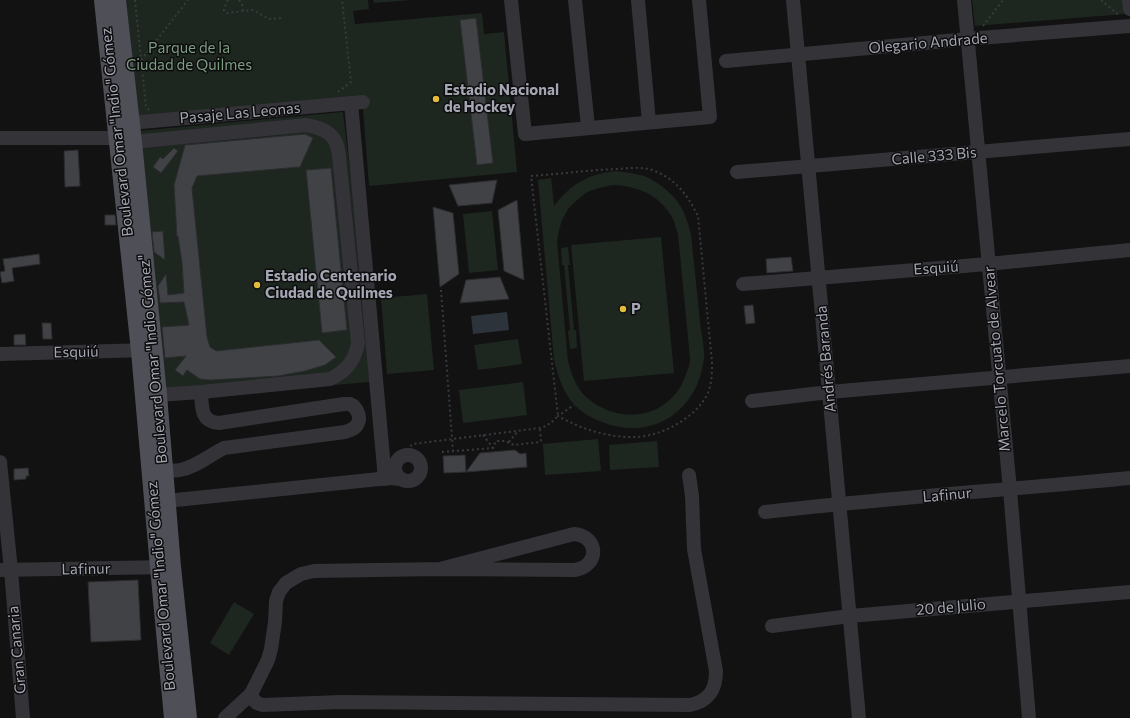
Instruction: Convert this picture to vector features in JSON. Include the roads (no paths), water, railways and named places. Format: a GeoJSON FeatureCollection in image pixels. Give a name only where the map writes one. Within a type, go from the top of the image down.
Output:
{"type":"FeatureCollection","features":[{"type":"Feature","properties":{"kind":"main road","name":"Boulevard Omar \"Indio\" Gómez"},"geometry":{"type":"LineString","coordinates":[[103,0],[128,134]]}},
{"type":"Feature","properties":{"kind":"main road","name":"Boulevard Omar \"Indio Gómez\""},"geometry":{"type":"LineString","coordinates":[[117,0],[146,350],[158,395],[166,497],[165,567],[188,718]]}},
{"type":"Feature","properties":{"kind":"main road","name":"Boulevard Omar \"Indio\" Gómez"},"geometry":{"type":"LineString","coordinates":[[146,350],[165,567],[173,718]]}},
{"type":"Feature","properties":{"kind":"street"},"geometry":{"type":"LineString","coordinates":[[511,0],[525,134],[588,127],[710,117],[699,0]]}},
{"type":"Feature","properties":{"kind":"street"},"geometry":{"type":"LineString","coordinates":[[575,0],[588,127]]}},
{"type":"Feature","properties":{"kind":"street"},"geometry":{"type":"LineString","coordinates":[[638,0],[649,122]]}},
{"type":"Feature","properties":{"kind":"street","name":"Andrés Baranda"},"geometry":{"type":"LineString","coordinates":[[793,0],[859,718]]}},
{"type":"Feature","properties":{"kind":"street","name":"Marcelo Torcuato de Alvear"},"geometry":{"type":"LineString","coordinates":[[964,0],[973,39],[978,152],[1010,490],[1029,718]]}},
{"type":"Feature","properties":{"kind":"street"},"geometry":{"type":"LineString","coordinates":[[1128,18],[1129,0]]}},
{"type":"Feature","properties":{"kind":"street","name":"Olegario Andrade"},"geometry":{"type":"LineString","coordinates":[[726,61],[973,39],[1128,18]]}},
{"type":"Feature","properties":{"kind":"street","name":"Pasaje Las Leonas"},"geometry":{"type":"LineString","coordinates":[[128,134],[357,103],[388,472]]}},
{"type":"Feature","properties":{"kind":"street"},"geometry":{"type":"LineString","coordinates":[[0,138],[128,134],[306,125],[313,126],[329,134],[336,143],[340,164],[358,343],[357,352],[347,368],[339,375],[330,379],[158,395]]}},
{"type":"Feature","properties":{"kind":"street","name":"Calle 333 Bis"},"geometry":{"type":"LineString","coordinates":[[737,172],[1130,139]]}},
{"type":"Feature","properties":{"kind":"street","name":"Esquiú"},"geometry":{"type":"LineString","coordinates":[[743,284],[988,264],[1130,250]]}},
{"type":"Feature","properties":{"kind":"street","name":"Esquiú"},"geometry":{"type":"LineString","coordinates":[[0,354],[146,350]]}},
{"type":"Feature","properties":{"kind":"street"},"geometry":{"type":"LineString","coordinates":[[752,401],[829,392],[1130,366]]}},
{"type":"Feature","properties":{"kind":"street"},"geometry":{"type":"LineString","coordinates":[[164,470],[181,470],[188,468],[224,448],[345,432],[353,429],[359,423],[359,415],[355,408],[350,404],[344,404],[219,423],[208,420],[204,415],[201,392]]}},
{"type":"Feature","properties":{"kind":"street"},"geometry":{"type":"LineString","coordinates":[[166,497],[388,472],[397,478],[408,482],[419,477],[422,470],[418,459],[411,455],[407,455],[400,458],[388,472]]}},
{"type":"Feature","properties":{"kind":"street","name":"Gran Canaria"},"geometry":{"type":"LineString","coordinates":[[0,462],[5,570],[23,718]]}},
{"type":"Feature","properties":{"kind":"street"},"geometry":{"type":"LineString","coordinates":[[251,694],[258,704],[264,705],[349,702],[690,705],[703,691],[716,671],[694,549],[692,496],[689,475]]}},
{"type":"Feature","properties":{"kind":"street","name":"Lafinur"},"geometry":{"type":"LineString","coordinates":[[765,512],[839,503],[1010,490],[1130,478]]}},
{"type":"Feature","properties":{"kind":"street"},"geometry":{"type":"LineString","coordinates":[[225,718],[251,694],[268,660],[275,622],[276,601],[279,592],[286,583],[300,574],[314,571],[440,569],[576,570],[585,567],[590,563],[593,550],[591,543],[586,538],[574,534],[440,569]]}},
{"type":"Feature","properties":{"kind":"street","name":"Lafinur"},"geometry":{"type":"LineString","coordinates":[[5,570],[165,567]]}},
{"type":"Feature","properties":{"kind":"street","name":"20 de Julio"},"geometry":{"type":"LineString","coordinates":[[772,626],[850,616],[1130,592]]}},
{"type":"Feature","properties":{"kind":"place","name":"Estadio Nacional de Hockey"},"geometry":{"type":"Point","coordinates":[436,99]}},
{"type":"Feature","properties":{"kind":"place","name":"Estadio Centenario Ciudad de Quilmes"},"geometry":{"type":"Point","coordinates":[257,285]}},
{"type":"Feature","properties":{"kind":"place","name":"P"},"geometry":{"type":"Point","coordinates":[623,309]}},
{"type":"Feature","properties":{"kind":"park label","name":"Parque de la Ciudad de Quilmes"},"geometry":{"type":"Point","coordinates":[189,56]}}]}
